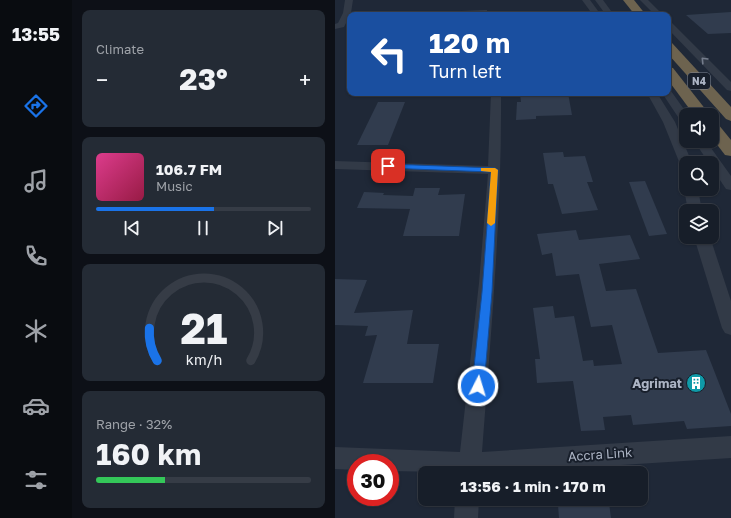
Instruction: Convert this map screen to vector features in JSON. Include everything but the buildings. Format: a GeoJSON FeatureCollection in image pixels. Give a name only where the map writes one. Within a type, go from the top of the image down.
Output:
{"type":"FeatureCollection","features":[{"type":"Feature","properties":{"kind":"highway"},"geometry":{"type":"LineString","coordinates":[[611,0],[615,12]]}},
{"type":"Feature","properties":{"kind":"highway"},"geometry":{"type":"LineString","coordinates":[[628,0],[638,12]]}},
{"type":"Feature","properties":{"kind":"highway"},"geometry":{"type":"LineString","coordinates":[[671,46],[689,45]]}},
{"type":"Feature","properties":{"kind":"highway","name":"N4"},"geometry":{"type":"LineString","coordinates":[[671,49],[731,116]]}},
{"type":"Feature","properties":{"kind":"highway","name":"N4"},"geometry":{"type":"LineString","coordinates":[[671,75],[697,108]]}},
{"type":"Feature","properties":{"kind":"highway"},"geometry":{"type":"LineString","coordinates":[[719,136],[731,151]]}},
{"type":"Feature","properties":{"kind":"street"},"geometry":{"type":"LineString","coordinates":[[586,0],[595,12]]}},
{"type":"Feature","properties":{"kind":"street"},"geometry":{"type":"LineString","coordinates":[[599,0],[615,12]]}},
{"type":"Feature","properties":{"kind":"street"},"geometry":{"type":"LineString","coordinates":[[644,0],[656,12]]}},
{"type":"Feature","properties":{"kind":"street"},"geometry":{"type":"LineString","coordinates":[[413,4],[414,12]]}},
{"type":"Feature","properties":{"kind":"street"},"geometry":{"type":"LineString","coordinates":[[335,27],[341,25],[349,5]]}},
{"type":"Feature","properties":{"kind":"street"},"geometry":{"type":"LineString","coordinates":[[466,12],[483,11]]}},
{"type":"Feature","properties":{"kind":"street"},"geometry":{"type":"LineString","coordinates":[[671,27],[731,88]]}},
{"type":"Feature","properties":{"kind":"street"},"geometry":{"type":"LineString","coordinates":[[470,466],[487,292],[495,170],[496,96]]}},
{"type":"Feature","properties":{"kind":"street"},"geometry":{"type":"LineString","coordinates":[[654,96],[669,122],[683,156]]}},
{"type":"Feature","properties":{"kind":"street"},"geometry":{"type":"LineString","coordinates":[[669,96],[679,111]]}},
{"type":"Feature","properties":{"kind":"street"},"geometry":{"type":"LineString","coordinates":[[705,148],[731,186]]}},
{"type":"Feature","properties":{"kind":"street"},"geometry":{"type":"LineString","coordinates":[[335,165],[495,170]]}},
{"type":"Feature","properties":{"kind":"street"},"geometry":{"type":"LineString","coordinates":[[704,244],[731,328]]}},
{"type":"Feature","properties":{"kind":"street","name":"Accra Link"},"geometry":{"type":"LineString","coordinates":[[490,466],[609,454],[731,448]]}},
{"type":"Feature","properties":{"kind":"street","name":"Accra Link"},"geometry":{"type":"LineString","coordinates":[[335,458],[443,466]]}},
{"type":"Feature","properties":{"kind":"street"},"geometry":{"type":"LineString","coordinates":[[466,518],[467,506]]}},
{"type":"Feature","properties":{"kind":"slow traffic"},"geometry":{"type":"LineString","coordinates":[[483,169],[495,170],[491,223]]}},
{"type":"Feature","properties":{"kind":"place","name":"Agrimat"},"geometry":{"type":"Point","coordinates":[696,383]}},
{"type":"Feature","properties":{"kind":"route"},"geometry":{"type":"LineString","coordinates":[[388,166],[495,170],[487,292],[478,386]]}}]}
